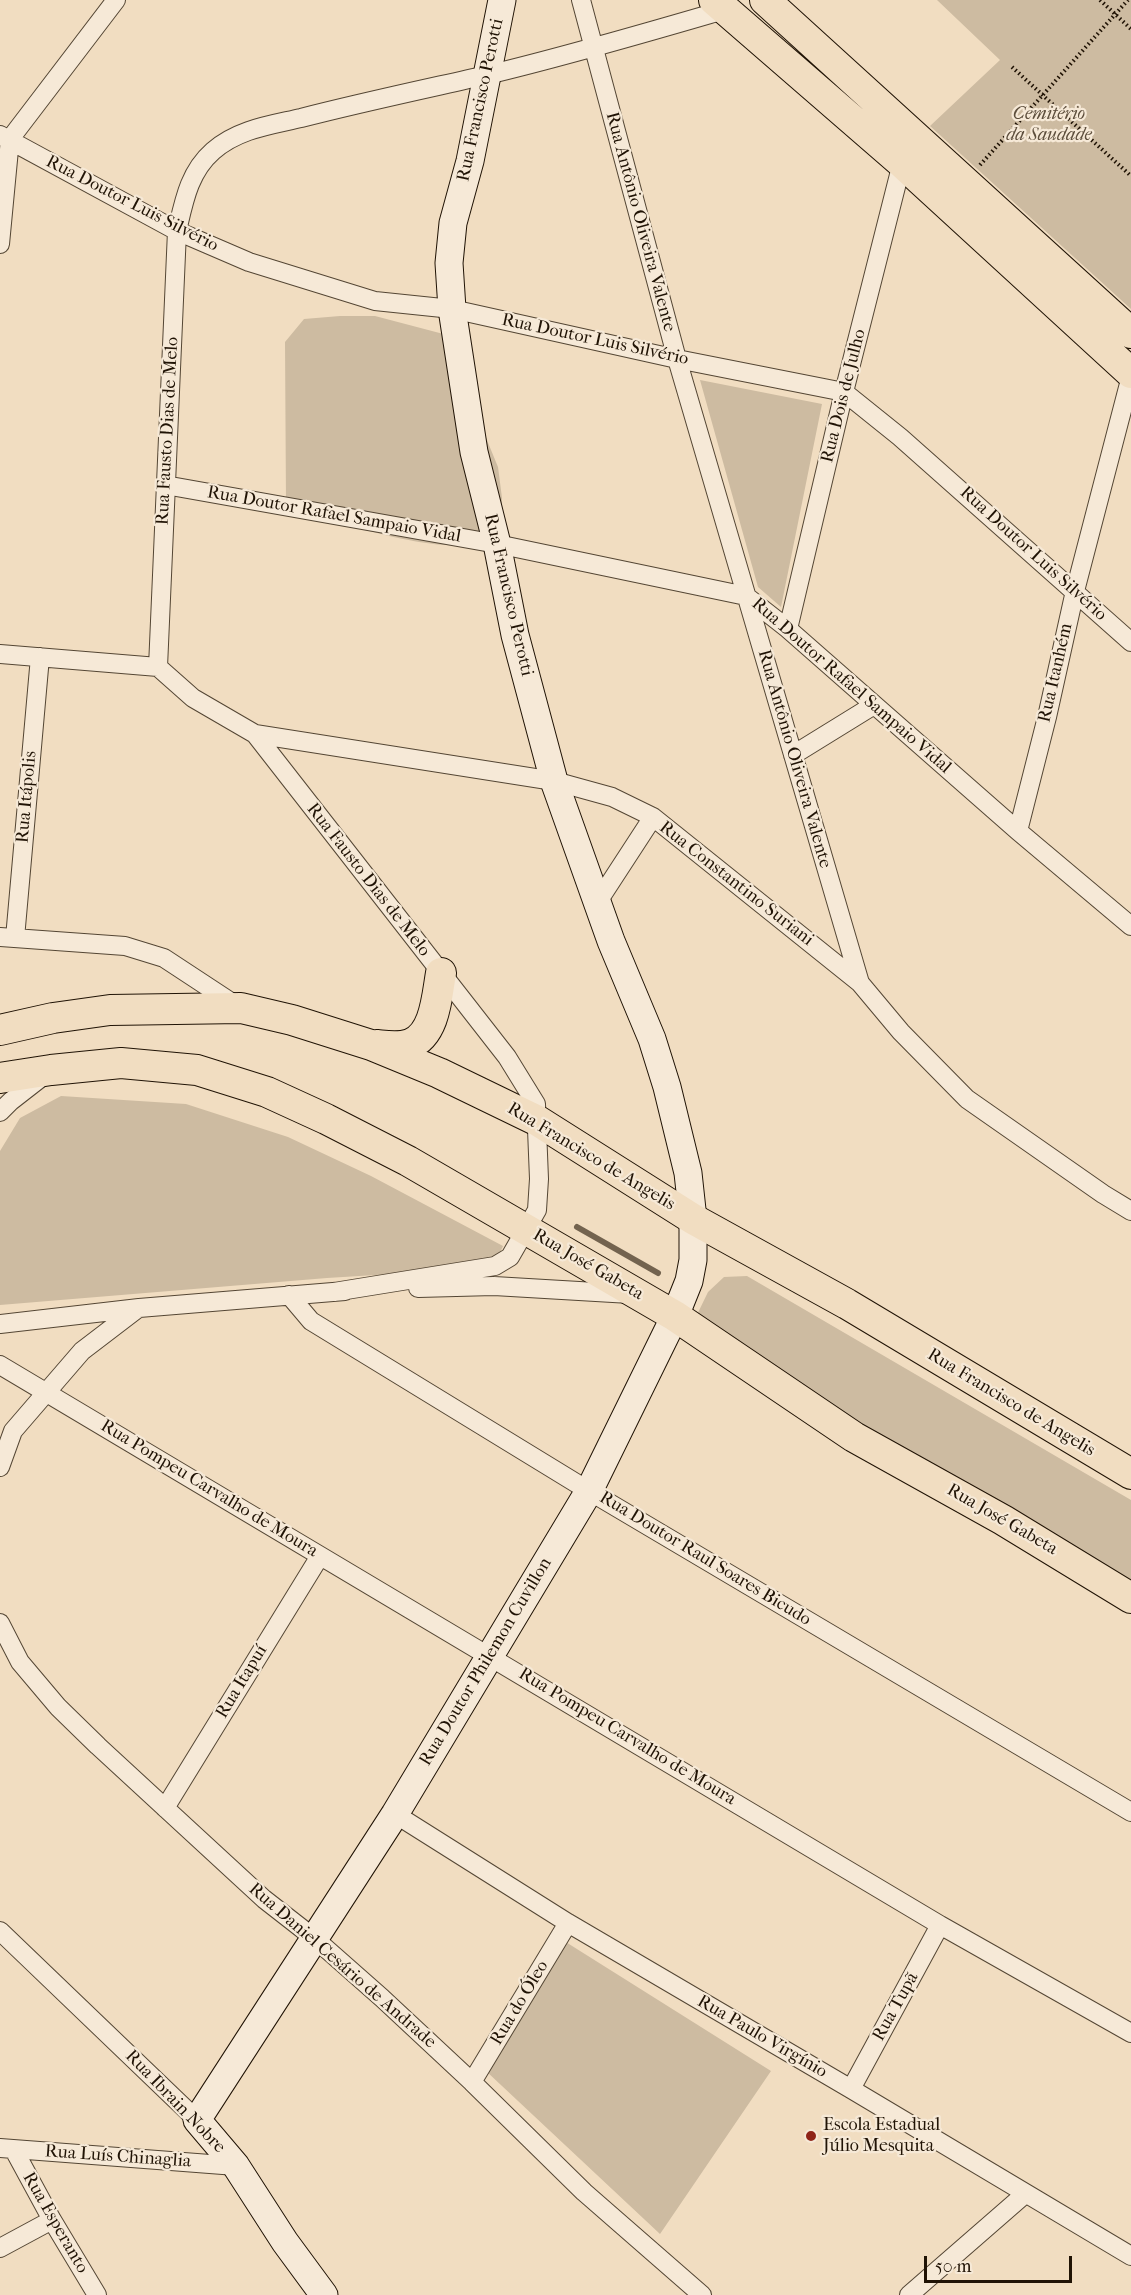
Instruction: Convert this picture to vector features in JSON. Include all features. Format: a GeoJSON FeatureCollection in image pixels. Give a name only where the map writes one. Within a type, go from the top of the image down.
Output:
{"type":"FeatureCollection","features":[{"type":"Feature","properties":{"kind":"main road"},"geometry":{"type":"LineString","coordinates":[[765,0],[1131,333]]}},
{"type":"Feature","properties":{"kind":"main road"},"geometry":{"type":"LineString","coordinates":[[724,3],[1131,374]]}},
{"type":"Feature","properties":{"kind":"main road"},"geometry":{"type":"LineString","coordinates":[[371,1045],[396,1047],[411,1044],[423,1033],[435,1007],[441,973]]}},
{"type":"Feature","properties":{"kind":"main road","name":"Rua Francisco de Angelis"},"geometry":{"type":"LineString","coordinates":[[0,1030],[53,1018],[110,1010],[241,1008],[292,1020],[371,1045],[438,1073],[538,1121],[693,1219],[847,1304],[1131,1474]]}},
{"type":"Feature","properties":{"kind":"main road","name":"Rua José Gabeta"},"geometry":{"type":"LineString","coordinates":[[0,1078],[121,1063],[197,1070],[267,1092],[326,1119],[408,1161],[675,1316],[854,1437],[1003,1520],[1131,1598]]}},
{"type":"Feature","properties":{"kind":"street"},"geometry":{"type":"LineString","coordinates":[[0,244],[5,137],[116,0]]}},
{"type":"Feature","properties":{"kind":"street","name":"Rua Francisco Perotti"},"geometry":{"type":"LineString","coordinates":[[501,0],[470,161],[453,223],[449,263],[452,309],[474,452],[497,544],[515,635],[554,781],[597,903],[652,1040],[678,1127],[688,1173]]}},
{"type":"Feature","properties":{"kind":"street","name":"Rua Antônio Oliveira Valente"},"geometry":{"type":"LineString","coordinates":[[581,0],[677,359],[860,983]]}},
{"type":"Feature","properties":{"kind":"street","name":"Rua Fausto Dias de Melo"},"geometry":{"type":"LineString","coordinates":[[334,1292],[495,1266],[510,1257],[537,1210],[539,1179],[536,1104],[507,1057],[255,734],[193,698],[158,667],[177,231],[185,196],[195,169],[213,150],[237,134],[594,48],[724,3]]}},
{"type":"Feature","properties":{"kind":"street","name":"Rua Doutor Luis Silvério"},"geometry":{"type":"LineString","coordinates":[[5,137],[177,231],[249,262],[375,301],[452,309],[677,359],[844,392],[900,436],[1131,642]]}},
{"type":"Feature","properties":{"kind":"street","name":"Rua Dois de Julho"},"geometry":{"type":"LineString","coordinates":[[788,629],[844,392],[902,163]]}},
{"type":"Feature","properties":{"kind":"street","name":"Rua Itanhém"},"geometry":{"type":"LineString","coordinates":[[1018,831],[1075,591],[1131,374]]}},
{"type":"Feature","properties":{"kind":"street","name":"Rua Doutor Rafael Sampaio Vidal"},"geometry":{"type":"LineString","coordinates":[[165,485],[497,544],[746,596],[788,629],[1018,831],[1131,926]]}},
{"type":"Feature","properties":{"kind":"street"},"geometry":{"type":"LineString","coordinates":[[0,654],[158,667]]}},
{"type":"Feature","properties":{"kind":"street","name":"Rua Itápolis"},"geometry":{"type":"LineString","coordinates":[[7,937],[40,657]]}},
{"type":"Feature","properties":{"kind":"street"},"geometry":{"type":"LineString","coordinates":[[793,755],[874,705]]}},
{"type":"Feature","properties":{"kind":"street","name":"Rua Constantino Suriani"},"geometry":{"type":"LineString","coordinates":[[255,734],[554,781],[612,797],[653,818],[860,983],[901,1032],[967,1100],[1131,1211]]}},
{"type":"Feature","properties":{"kind":"street"},"geometry":{"type":"LineString","coordinates":[[597,903],[653,818]]}},
{"type":"Feature","properties":{"kind":"street"},"geometry":{"type":"LineString","coordinates":[[7,937],[125,946],[145,952],[164,958],[241,1008]]}},
{"type":"Feature","properties":{"kind":"street"},"geometry":{"type":"LineString","coordinates":[[0,1112],[51,1070]]}},
{"type":"Feature","properties":{"kind":"street","name":"Rua Doutor Philemon Cuvillon"},"geometry":{"type":"LineString","coordinates":[[197,2120],[395,1814],[589,1491],[675,1316],[689,1281],[693,1260],[693,1219],[688,1173]]}},
{"type":"Feature","properties":{"kind":"street"},"geometry":{"type":"LineString","coordinates":[[0,1324],[139,1308],[334,1292],[494,1286],[638,1295]]}},
{"type":"Feature","properties":{"kind":"street","name":"Rua Doutor Raul Soares Bicudo"},"geometry":{"type":"LineString","coordinates":[[289,1295],[311,1321],[589,1491],[1131,1812]]}},
{"type":"Feature","properties":{"kind":"street"},"geometry":{"type":"LineString","coordinates":[[0,1467],[14,1431],[82,1351],[139,1308]]}},
{"type":"Feature","properties":{"kind":"street","name":"Rua Pompeu Carvalho de Moura"},"geometry":{"type":"LineString","coordinates":[[0,1365],[940,1925],[1131,2033]]}},
{"type":"Feature","properties":{"kind":"street","name":"Rua Itapuí"},"geometry":{"type":"LineString","coordinates":[[165,1808],[320,1556]]}},
{"type":"Feature","properties":{"kind":"street","name":"Rua Daniel Cesário de Andrade"},"geometry":{"type":"LineString","coordinates":[[0,1623],[20,1662],[58,1707],[264,1899],[314,1938],[472,2082],[584,2192],[702,2295]]}},
{"type":"Feature","properties":{"kind":"street","name":"Rua Paulo Virgínio"},"geometry":{"type":"LineString","coordinates":[[395,1814],[568,1923],[1131,2256]]}},
{"type":"Feature","properties":{"kind":"street","name":"Rua do Óleo"},"geometry":{"type":"LineString","coordinates":[[472,2082],[568,1923]]}},
{"type":"Feature","properties":{"kind":"street","name":"Rua Tupã"},"geometry":{"type":"LineString","coordinates":[[851,2089],[940,1925]]}},
{"type":"Feature","properties":{"kind":"street","name":"Rua Ibrain Nobre"},"geometry":{"type":"LineString","coordinates":[[0,1931],[197,2120],[236,2166],[285,2242],[324,2295]]}},
{"type":"Feature","properties":{"kind":"street","name":"Rua Luís Chinaglia"},"geometry":{"type":"LineString","coordinates":[[7,2149],[236,2166]]}},
{"type":"Feature","properties":{"kind":"street","name":"Rua Esperanto"},"geometry":{"type":"LineString","coordinates":[[7,2149],[98,2295]]}},
{"type":"Feature","properties":{"kind":"street"},"geometry":{"type":"LineString","coordinates":[[909,2295],[1025,2194]]}},
{"type":"Feature","properties":{"kind":"street"},"geometry":{"type":"LineString","coordinates":[[0,2248],[52,2220]]}},
{"type":"Feature","properties":{"kind":"path"},"geometry":{"type":"LineString","coordinates":[[1100,0],[1131,29]]}},
{"type":"Feature","properties":{"kind":"path"},"geometry":{"type":"LineString","coordinates":[[965,182],[1128,0]]}},
{"type":"Feature","properties":{"kind":"path"},"geometry":{"type":"LineString","coordinates":[[1012,67],[1131,176]]}},
{"type":"Feature","properties":{"kind":"green space","name":"Cemitério da Saudade"},"geometry":{"type":"Polygon","coordinates":[[[937,0],[1131,0],[1131,309],[930,126],[1000,60],[937,0]]]}},
{"type":"Feature","properties":{"kind":"green space"},"geometry":{"type":"Polygon","coordinates":[[[375,316],[451,336],[475,411],[498,467],[502,498],[501,529],[472,544],[430,544],[352,526],[286,503],[285,342],[304,319],[375,316]]]}},
{"type":"Feature","properties":{"kind":"green space"},"geometry":{"type":"Polygon","coordinates":[[[700,380],[822,404],[781,607],[758,587],[700,380]]]}},
{"type":"Feature","properties":{"kind":"green space"},"geometry":{"type":"Polygon","coordinates":[[[61,1096],[186,1104],[288,1137],[371,1176],[503,1246],[498,1257],[472,1269],[327,1278],[0,1305],[0,1151],[20,1118],[61,1096]]]}},
{"type":"Feature","properties":{"kind":"green space"},"geometry":{"type":"Polygon","coordinates":[[[747,1276],[1131,1500],[1131,1589],[693,1323],[708,1292],[724,1277],[747,1276]]]}},
{"type":"Feature","properties":{"kind":"green space"},"geometry":{"type":"Polygon","coordinates":[[[561,1939],[771,2071],[660,2234],[486,2071],[561,1939]]]}},
{"type":"Feature","properties":{"kind":"waterway"},"geometry":{"type":"LineString","coordinates":[[577,1227],[658,1273]]}},
{"type":"Feature","properties":{"kind":"place","name":"Escola Estadual Júlio Mesquita"},"geometry":{"type":"Point","coordinates":[811,2136]}}]}
